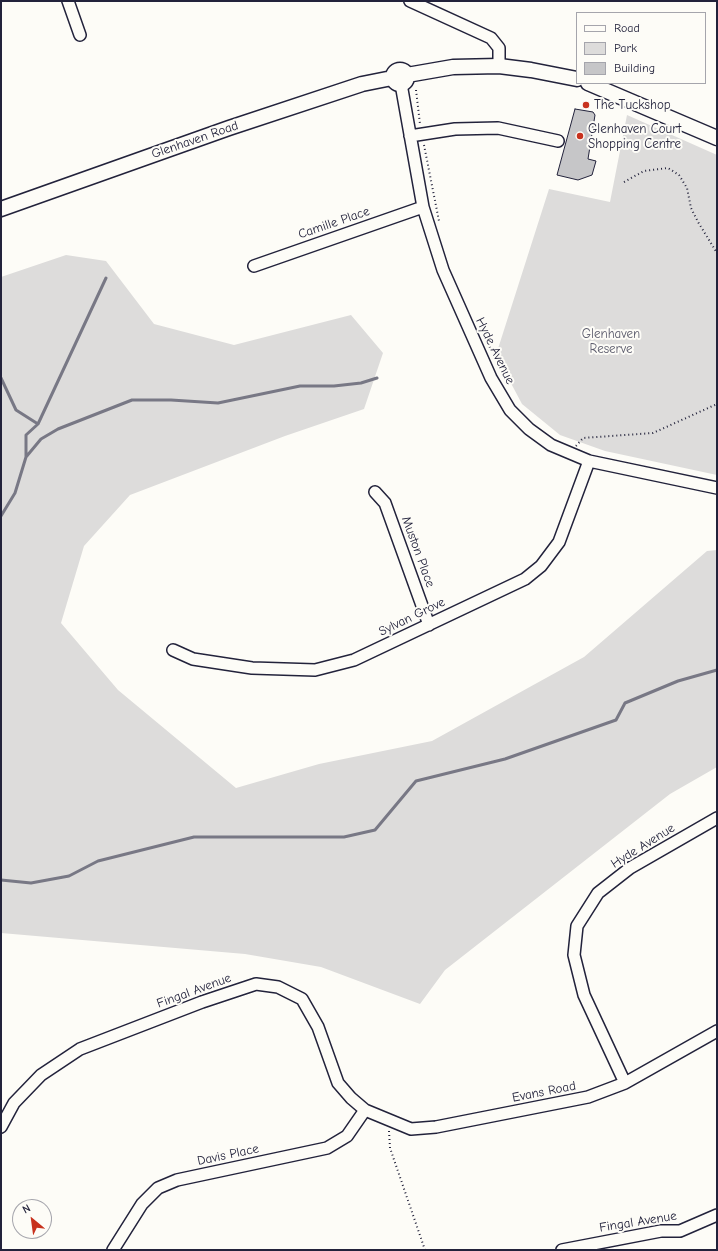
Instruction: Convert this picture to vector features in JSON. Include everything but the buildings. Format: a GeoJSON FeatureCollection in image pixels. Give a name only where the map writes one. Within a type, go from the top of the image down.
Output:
{"type":"FeatureCollection","features":[{"type":"Feature","properties":{"kind":"main road","name":"Glenhaven Road"},"geometry":{"type":"LineString","coordinates":[[1,209],[259,118],[362,84],[400,79],[453,67],[499,66],[576,79]]}},
{"type":"Feature","properties":{"kind":"main road"},"geometry":{"type":"LineString","coordinates":[[590,84],[717,138]]}},
{"type":"Feature","properties":{"kind":"street"},"geometry":{"type":"LineString","coordinates":[[68,1],[80,35]]}},
{"type":"Feature","properties":{"kind":"street"},"geometry":{"type":"LineString","coordinates":[[410,1],[491,38],[499,48],[499,66]]}},
{"type":"Feature","properties":{"kind":"street","name":"Hyde Avenue"},"geometry":{"type":"LineString","coordinates":[[400,79],[423,207],[443,270],[491,378],[510,410],[529,430],[551,445],[589,461],[717,488]]}},
{"type":"Feature","properties":{"kind":"street"},"geometry":{"type":"LineString","coordinates":[[410,136],[455,129],[498,128],[558,141]]}},
{"type":"Feature","properties":{"kind":"street","name":"Camille Place"},"geometry":{"type":"LineString","coordinates":[[254,266],[423,207]]}},
{"type":"Feature","properties":{"kind":"street","name":"Sylvan Grove"},"geometry":{"type":"LineString","coordinates":[[173,650],[193,659],[252,668],[315,670],[354,660],[525,579],[542,566],[560,542],[589,461]]}},
{"type":"Feature","properties":{"kind":"street","name":"Muston Place"},"geometry":{"type":"LineString","coordinates":[[375,492],[385,503],[429,625]]}},
{"type":"Feature","properties":{"kind":"street","name":"Hyde Avenue"},"geometry":{"type":"LineString","coordinates":[[625,1082],[584,994],[574,955],[577,926],[598,893],[630,868],[717,818]]}},
{"type":"Feature","properties":{"kind":"street","name":"Fingal Avenue"},"geometry":{"type":"LineString","coordinates":[[1,1127],[14,1103],[42,1075],[80,1049],[202,1002],[256,984],[278,987],[302,999],[318,1027],[338,1082],[365,1110]]}},
{"type":"Feature","properties":{"kind":"street","name":"Evans Road"},"geometry":{"type":"LineString","coordinates":[[365,1110],[411,1129],[436,1127],[588,1097],[625,1082],[717,1031]]}},
{"type":"Feature","properties":{"kind":"street","name":"Davis Place"},"geometry":{"type":"LineString","coordinates":[[113,1250],[142,1204],[158,1188],[177,1180],[327,1148],[347,1136],[365,1110]]}},
{"type":"Feature","properties":{"kind":"street","name":"Fingal Avenue"},"geometry":{"type":"LineString","coordinates":[[562,1250],[661,1231],[680,1231],[717,1215]]}},
{"type":"Feature","properties":{"kind":"path"},"geometry":{"type":"LineString","coordinates":[[416,90],[422,134],[440,223]]}},
{"type":"Feature","properties":{"kind":"path"},"geometry":{"type":"LineString","coordinates":[[624,182],[644,171],[668,168],[679,175],[687,188],[691,208],[717,253]]}},
{"type":"Feature","properties":{"kind":"path"},"geometry":{"type":"LineString","coordinates":[[483,335],[489,343],[490,349]]}},
{"type":"Feature","properties":{"kind":"path"},"geometry":{"type":"LineString","coordinates":[[571,453],[583,438],[653,433],[717,404]]}},
{"type":"Feature","properties":{"kind":"path"},"geometry":{"type":"LineString","coordinates":[[392,1122],[389,1133],[390,1148],[425,1250]]}},
{"type":"Feature","properties":{"kind":"green space","name":"Glenhaven Reserve"},"geometry":{"type":"Polygon","coordinates":[[[627,115],[717,155],[717,475],[605,451],[560,435],[522,404],[496,355],[549,189],[610,202],[627,115]]]}},
{"type":"Feature","properties":{"kind":"green space"},"geometry":{"type":"Polygon","coordinates":[[[66,255],[106,261],[154,324],[234,345],[351,315],[383,353],[364,409],[285,436],[130,495],[84,546],[61,623],[118,690],[236,788],[319,764],[432,741],[584,657],[707,551],[717,550],[717,767],[670,794],[445,970],[420,1004],[321,967],[245,954],[1,933],[1,277],[66,255]]]}},
{"type":"Feature","properties":{"kind":"waterway"},"geometry":{"type":"LineString","coordinates":[[1,516],[15,493],[26,457],[26,435],[38,424],[106,278]]}},
{"type":"Feature","properties":{"kind":"waterway"},"geometry":{"type":"LineString","coordinates":[[1,378],[16,410],[38,424]]}},
{"type":"Feature","properties":{"kind":"waterway"},"geometry":{"type":"LineString","coordinates":[[26,457],[41,439],[58,429],[132,400],[171,400],[218,403],[300,386],[334,386],[361,383],[377,378]]}},
{"type":"Feature","properties":{"kind":"waterway"},"geometry":{"type":"LineString","coordinates":[[1,880],[31,883],[69,876],[98,861],[194,837],[344,837],[375,830],[416,781],[505,759],[616,720],[625,703],[678,681],[717,670]]}},
{"type":"Feature","properties":{"kind":"place","name":"The Tuckshop"},"geometry":{"type":"Point","coordinates":[586,105]}},
{"type":"Feature","properties":{"kind":"place","name":"Glenhaven Court Shopping Centre"},"geometry":{"type":"Point","coordinates":[580,136]}}]}
